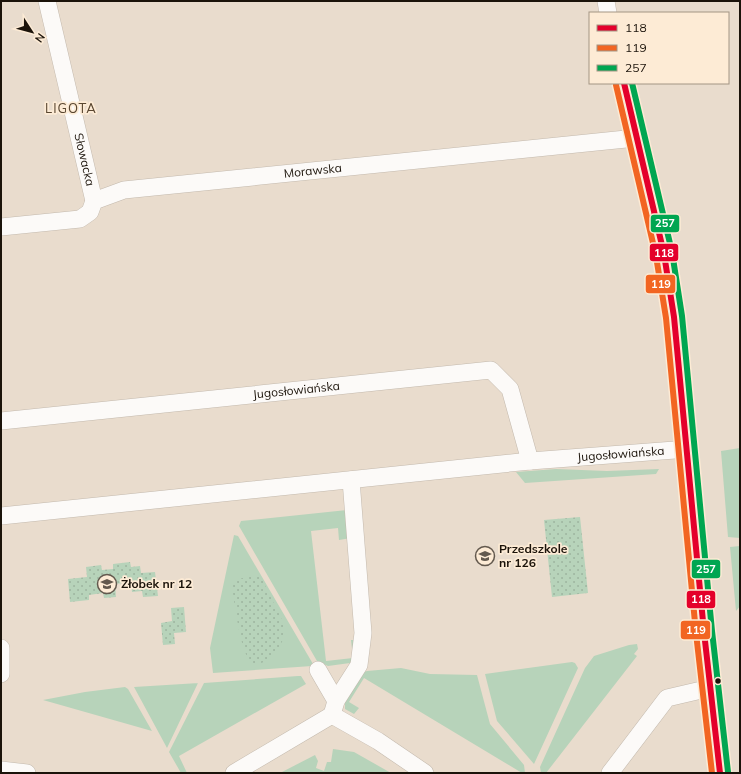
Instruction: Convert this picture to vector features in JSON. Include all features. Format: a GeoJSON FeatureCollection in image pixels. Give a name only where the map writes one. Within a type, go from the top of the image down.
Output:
{"type":"FeatureCollection","features":[{"type":"Feature","properties":{"kind":"street","name":"Słowacka"},"geometry":{"type":"LineString","coordinates":[[47,1],[94,202]]}},
{"type":"Feature","properties":{"kind":"street"},"geometry":{"type":"LineString","coordinates":[[606,1],[608,12]]}},
{"type":"Feature","properties":{"kind":"street"},"geometry":{"type":"LineString","coordinates":[[624,84],[664,254],[674,317],[710,688],[720,773]]}},
{"type":"Feature","properties":{"kind":"street","name":"Morawska"},"geometry":{"type":"LineString","coordinates":[[94,202],[124,190],[636,138]]}},
{"type":"Feature","properties":{"kind":"street"},"geometry":{"type":"LineString","coordinates":[[1,227],[80,219],[90,212],[94,202]]}},
{"type":"Feature","properties":{"kind":"street","name":"Jugosłowiańska"},"geometry":{"type":"LineString","coordinates":[[1,421],[491,370],[510,388],[530,461]]}},
{"type":"Feature","properties":{"kind":"street","name":"Jugosłowiańska"},"geometry":{"type":"LineString","coordinates":[[1,516],[530,461],[688,449]]}},
{"type":"Feature","properties":{"kind":"street"},"geometry":{"type":"LineString","coordinates":[[234,773],[334,708],[359,665],[363,633],[351,480]]}},
{"type":"Feature","properties":{"kind":"street"},"geometry":{"type":"LineString","coordinates":[[1,648],[1,674]]}},
{"type":"Feature","properties":{"kind":"street"},"geometry":{"type":"LineString","coordinates":[[318,670],[334,708],[378,741],[425,773]]}},
{"type":"Feature","properties":{"kind":"street"},"geometry":{"type":"LineString","coordinates":[[610,773],[667,698],[710,688]]}},
{"type":"Feature","properties":{"kind":"street"},"geometry":{"type":"LineString","coordinates":[[1,770],[27,773]]}},
{"type":"Feature","properties":{"kind":"green space"},"geometry":{"type":"Polygon","coordinates":[[[740,448],[740,538],[728,537],[721,451],[740,448]]]}},
{"type":"Feature","properties":{"kind":"green space"},"geometry":{"type":"Polygon","coordinates":[[[556,469],[607,471],[659,469],[656,474],[525,483],[516,472],[556,469]]]}},
{"type":"Feature","properties":{"kind":"green space"},"geometry":{"type":"Polygon","coordinates":[[[347,510],[351,538],[339,540],[338,528],[311,531],[326,661],[352,658],[350,663],[328,666],[317,661],[239,526],[241,521],[347,510]]]}},
{"type":"Feature","properties":{"kind":"green space"},"geometry":{"type":"Polygon","coordinates":[[[580,517],[588,593],[552,597],[544,520],[580,517]]]}},
{"type":"Feature","properties":{"kind":"green space"},"geometry":{"type":"Polygon","coordinates":[[[234,535],[238,536],[313,664],[312,666],[213,673],[210,648],[234,535]]]}},
{"type":"Feature","properties":{"kind":"green space"},"geometry":{"type":"Polygon","coordinates":[[[740,546],[740,606],[736,611],[730,547],[740,546]]]}},
{"type":"Feature","properties":{"kind":"green space"},"geometry":{"type":"Polygon","coordinates":[[[130,562],[131,567],[140,566],[141,573],[155,572],[158,596],[143,597],[142,591],[132,592],[131,582],[115,584],[116,597],[104,598],[103,593],[89,595],[89,600],[70,602],[68,579],[87,577],[86,567],[101,565],[102,570],[113,569],[113,564],[130,562]]]}},
{"type":"Feature","properties":{"kind":"green space"},"geometry":{"type":"Polygon","coordinates":[[[260,575],[285,626],[285,632],[277,651],[267,660],[255,665],[250,661],[245,652],[238,627],[231,580],[260,575]]]}},
{"type":"Feature","properties":{"kind":"green space"},"geometry":{"type":"Polygon","coordinates":[[[184,607],[186,632],[174,633],[175,644],[163,645],[161,623],[172,621],[171,608],[184,607]]]}},
{"type":"Feature","properties":{"kind":"green space"},"geometry":{"type":"Polygon","coordinates":[[[351,640],[358,640],[357,649],[353,657],[351,640]]]}},
{"type":"Feature","properties":{"kind":"green space"},"geometry":{"type":"Polygon","coordinates":[[[637,644],[638,649],[634,654],[637,656],[546,773],[541,773],[540,767],[585,668],[594,656],[637,644]]]}},
{"type":"Feature","properties":{"kind":"green space"},"geometry":{"type":"Polygon","coordinates":[[[572,662],[575,663],[578,668],[534,764],[497,721],[485,674],[572,662]]]}},
{"type":"Feature","properties":{"kind":"green space"},"geometry":{"type":"Polygon","coordinates":[[[401,668],[430,674],[477,675],[490,724],[524,765],[525,773],[522,773],[364,678],[349,702],[359,708],[354,714],[345,709],[345,698],[361,673],[367,671],[401,668]]]}},
{"type":"Feature","properties":{"kind":"green space"},"geometry":{"type":"Polygon","coordinates":[[[301,676],[306,684],[179,756],[187,773],[181,773],[169,752],[204,683],[301,676]]]}},
{"type":"Feature","properties":{"kind":"green space"},"geometry":{"type":"Polygon","coordinates":[[[198,683],[167,748],[134,687],[198,683]]]}},
{"type":"Feature","properties":{"kind":"green space"},"geometry":{"type":"Polygon","coordinates":[[[125,687],[128,689],[152,731],[43,700],[85,692],[125,687]]]}},
{"type":"Feature","properties":{"kind":"green space"},"geometry":{"type":"Polygon","coordinates":[[[333,749],[354,752],[391,773],[282,772],[315,755],[318,761],[316,768],[324,771],[327,762],[331,762],[333,749]]]}},
{"type":"Feature","properties":{"kind":"transit line","name":"118"},"geometry":{"type":"LineString","coordinates":[[624,84],[664,254],[674,317],[704,632],[720,773]]}},
{"type":"Feature","properties":{"kind":"transit line","name":"257"},"geometry":{"type":"LineString","coordinates":[[632,84],[672,252],[682,316],[712,631],[728,772]]}},
{"type":"Feature","properties":{"kind":"transit line","name":"119"},"geometry":{"type":"LineString","coordinates":[[616,85],[656,256],[666,318],[696,633],[712,773]]}},
{"type":"Feature","properties":{"kind":"place","name":"Przedszkole nr 126"},"geometry":{"type":"Point","coordinates":[485,556]}},
{"type":"Feature","properties":{"kind":"place","name":"Żłobek nr 12"},"geometry":{"type":"Point","coordinates":[107,584]}},
{"type":"Feature","properties":{"kind":"district","name":"LIGOTA"},"geometry":{"type":"Point","coordinates":[71,108]}}]}
